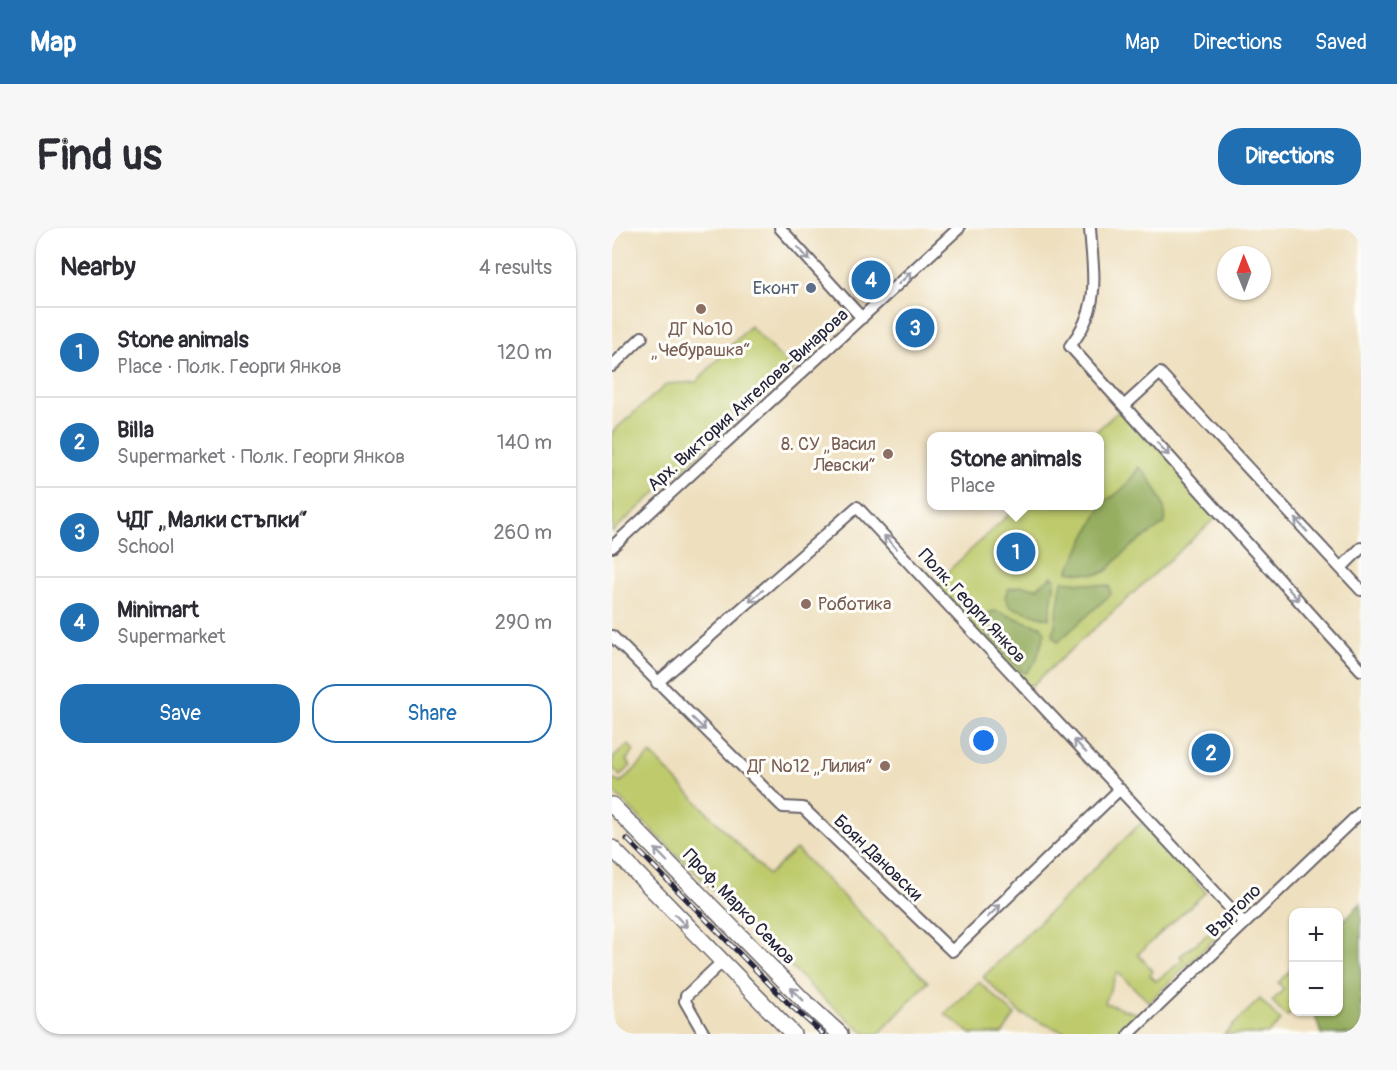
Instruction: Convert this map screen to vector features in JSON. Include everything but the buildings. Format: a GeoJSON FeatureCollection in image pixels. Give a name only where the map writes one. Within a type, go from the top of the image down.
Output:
{"type":"FeatureCollection","features":[{"type":"Feature","properties":{"kind":"main road","name":"Проф. Марко Семов"},"geometry":{"type":"LineString","coordinates":[[612,805],[797,994],[840,1034]]}},
{"type":"Feature","properties":{"kind":"main road"},"geometry":{"type":"LineString","coordinates":[[612,848],[721,963],[793,1034]]}},
{"type":"Feature","properties":{"kind":"street"},"geometry":{"type":"LineString","coordinates":[[780,228],[862,318]]}},
{"type":"Feature","properties":{"kind":"street","name":"Арх. Виктория Ангелова-Винарова"},"geometry":{"type":"LineString","coordinates":[[612,547],[959,228]]}},
{"type":"Feature","properties":{"kind":"street"},"geometry":{"type":"LineString","coordinates":[[1090,228],[1094,297],[1082,330],[1070,346],[1361,670]]}},
{"type":"Feature","properties":{"kind":"street"},"geometry":{"type":"LineString","coordinates":[[612,366],[642,337]]}},
{"type":"Feature","properties":{"kind":"street"},"geometry":{"type":"LineString","coordinates":[[1124,406],[1160,373],[1361,590]]}},
{"type":"Feature","properties":{"kind":"street","name":"Полк. Георги Янков"},"geometry":{"type":"LineString","coordinates":[[657,683],[857,507],[1244,923]]}},
{"type":"Feature","properties":{"kind":"street"},"geometry":{"type":"LineString","coordinates":[[1341,568],[1361,548]]}},
{"type":"Feature","properties":{"kind":"street","name":"Боян Дановски"},"geometry":{"type":"LineString","coordinates":[[612,636],[783,807],[803,808],[952,951],[1120,789]]}},
{"type":"Feature","properties":{"kind":"street","name":"Въртопо"},"geometry":{"type":"LineString","coordinates":[[1129,1034],[1361,812]]}},
{"type":"Feature","properties":{"kind":"street"},"geometry":{"type":"LineString","coordinates":[[704,1034],[685,1001],[686,996],[721,963]]}},
{"type":"Feature","properties":{"kind":"green space"},"geometry":{"type":"Polygon","coordinates":[[[750,326],[793,370],[612,532],[612,432],[667,384],[696,382],[750,326]]]}},
{"type":"Feature","properties":{"kind":"green space"},"geometry":{"type":"Polygon","coordinates":[[[1124,406],[1220,514],[1027,690],[931,587],[1014,510],[1104,510],[1104,432],[1095,432],[1124,406]]]}},
{"type":"Feature","properties":{"kind":"green space"},"geometry":{"type":"Polygon","coordinates":[[[1139,467],[1149,478],[1162,501],[1165,523],[1133,545],[1102,573],[1068,571],[1099,510],[1104,510],[1104,501],[1128,483],[1139,467]]]}},
{"type":"Feature","properties":{"kind":"green space"},"geometry":{"type":"Polygon","coordinates":[[[1052,576],[1055,579],[1049,619],[1010,607],[1005,597],[1008,589],[1021,586],[1037,588],[1052,576]]]}},
{"type":"Feature","properties":{"kind":"green space"},"geometry":{"type":"Polygon","coordinates":[[[1062,581],[1109,586],[1111,594],[1058,642],[1053,637],[1062,581]]]}},
{"type":"Feature","properties":{"kind":"green space"},"geometry":{"type":"Polygon","coordinates":[[[993,611],[1041,626],[1045,633],[1036,661],[1026,673],[1021,671],[981,626],[981,618],[993,611]]]}},
{"type":"Feature","properties":{"kind":"green space"},"geometry":{"type":"Polygon","coordinates":[[[628,744],[634,751],[626,760],[631,766],[620,776],[612,767],[612,759],[628,744]]]}},
{"type":"Feature","properties":{"kind":"green space"},"geometry":{"type":"Polygon","coordinates":[[[651,754],[768,875],[796,849],[928,982],[879,1034],[866,1034],[818,994],[612,791],[612,778],[620,783],[651,754]]]}},
{"type":"Feature","properties":{"kind":"green space"},"geometry":{"type":"Polygon","coordinates":[[[1142,822],[1206,892],[1138,954],[1153,971],[1150,975],[1156,981],[1183,960],[1180,956],[1216,928],[1214,924],[1224,916],[1231,923],[1149,1002],[1117,972],[1105,1003],[1138,1014],[1116,1034],[1093,1034],[1086,1030],[1066,1033],[1021,1014],[983,977],[1142,822]]]}},
{"type":"Feature","properties":{"kind":"green space"},"geometry":{"type":"Polygon","coordinates":[[[1361,903],[1361,1034],[1321,1034],[1315,1016],[1343,1016],[1343,921],[1361,903]]]}},
{"type":"Feature","properties":{"kind":"green space"},"geometry":{"type":"Polygon","coordinates":[[[1289,972],[1289,1015],[1287,1017],[1272,1001],[1284,989],[1278,983],[1289,972]]]}},
{"type":"Feature","properties":{"kind":"green space"},"geometry":{"type":"Polygon","coordinates":[[[979,982],[1015,1015],[1002,1034],[971,1034],[945,1014],[979,982]]]}},
{"type":"Feature","properties":{"kind":"green space"},"geometry":{"type":"Polygon","coordinates":[[[1260,999],[1281,1021],[1267,1034],[1224,1034],[1260,999]]]}},
{"type":"Feature","properties":{"kind":"railway"},"geometry":{"type":"LineString","coordinates":[[627,839],[790,1005],[823,1034]]}},
{"type":"Feature","properties":{"kind":"place","name":"Minimart"},"geometry":{"type":"Point","coordinates":[871,280]}},
{"type":"Feature","properties":{"kind":"place","name":"Еконт"},"geometry":{"type":"Point","coordinates":[811,288]}},
{"type":"Feature","properties":{"kind":"place","name":"ДГ №10 „Чебурашка“"},"geometry":{"type":"Point","coordinates":[701,309]}},
{"type":"Feature","properties":{"kind":"place","name":"ЧДГ „Малки стъпки“"},"geometry":{"type":"Point","coordinates":[915,328]}},
{"type":"Feature","properties":{"kind":"place","name":"8. СУ „Васил Левски“"},"geometry":{"type":"Point","coordinates":[888,454]}},
{"type":"Feature","properties":{"kind":"place","name":"Stone animals"},"geometry":{"type":"Point","coordinates":[1016,552]}},
{"type":"Feature","properties":{"kind":"place","name":"Роботика"},"geometry":{"type":"Point","coordinates":[806,604]}},
{"type":"Feature","properties":{"kind":"place","name":"Billa"},"geometry":{"type":"Point","coordinates":[1211,753]}},
{"type":"Feature","properties":{"kind":"place","name":"ДГ №12 „Лилия“"},"geometry":{"type":"Point","coordinates":[885,766]}}]}
